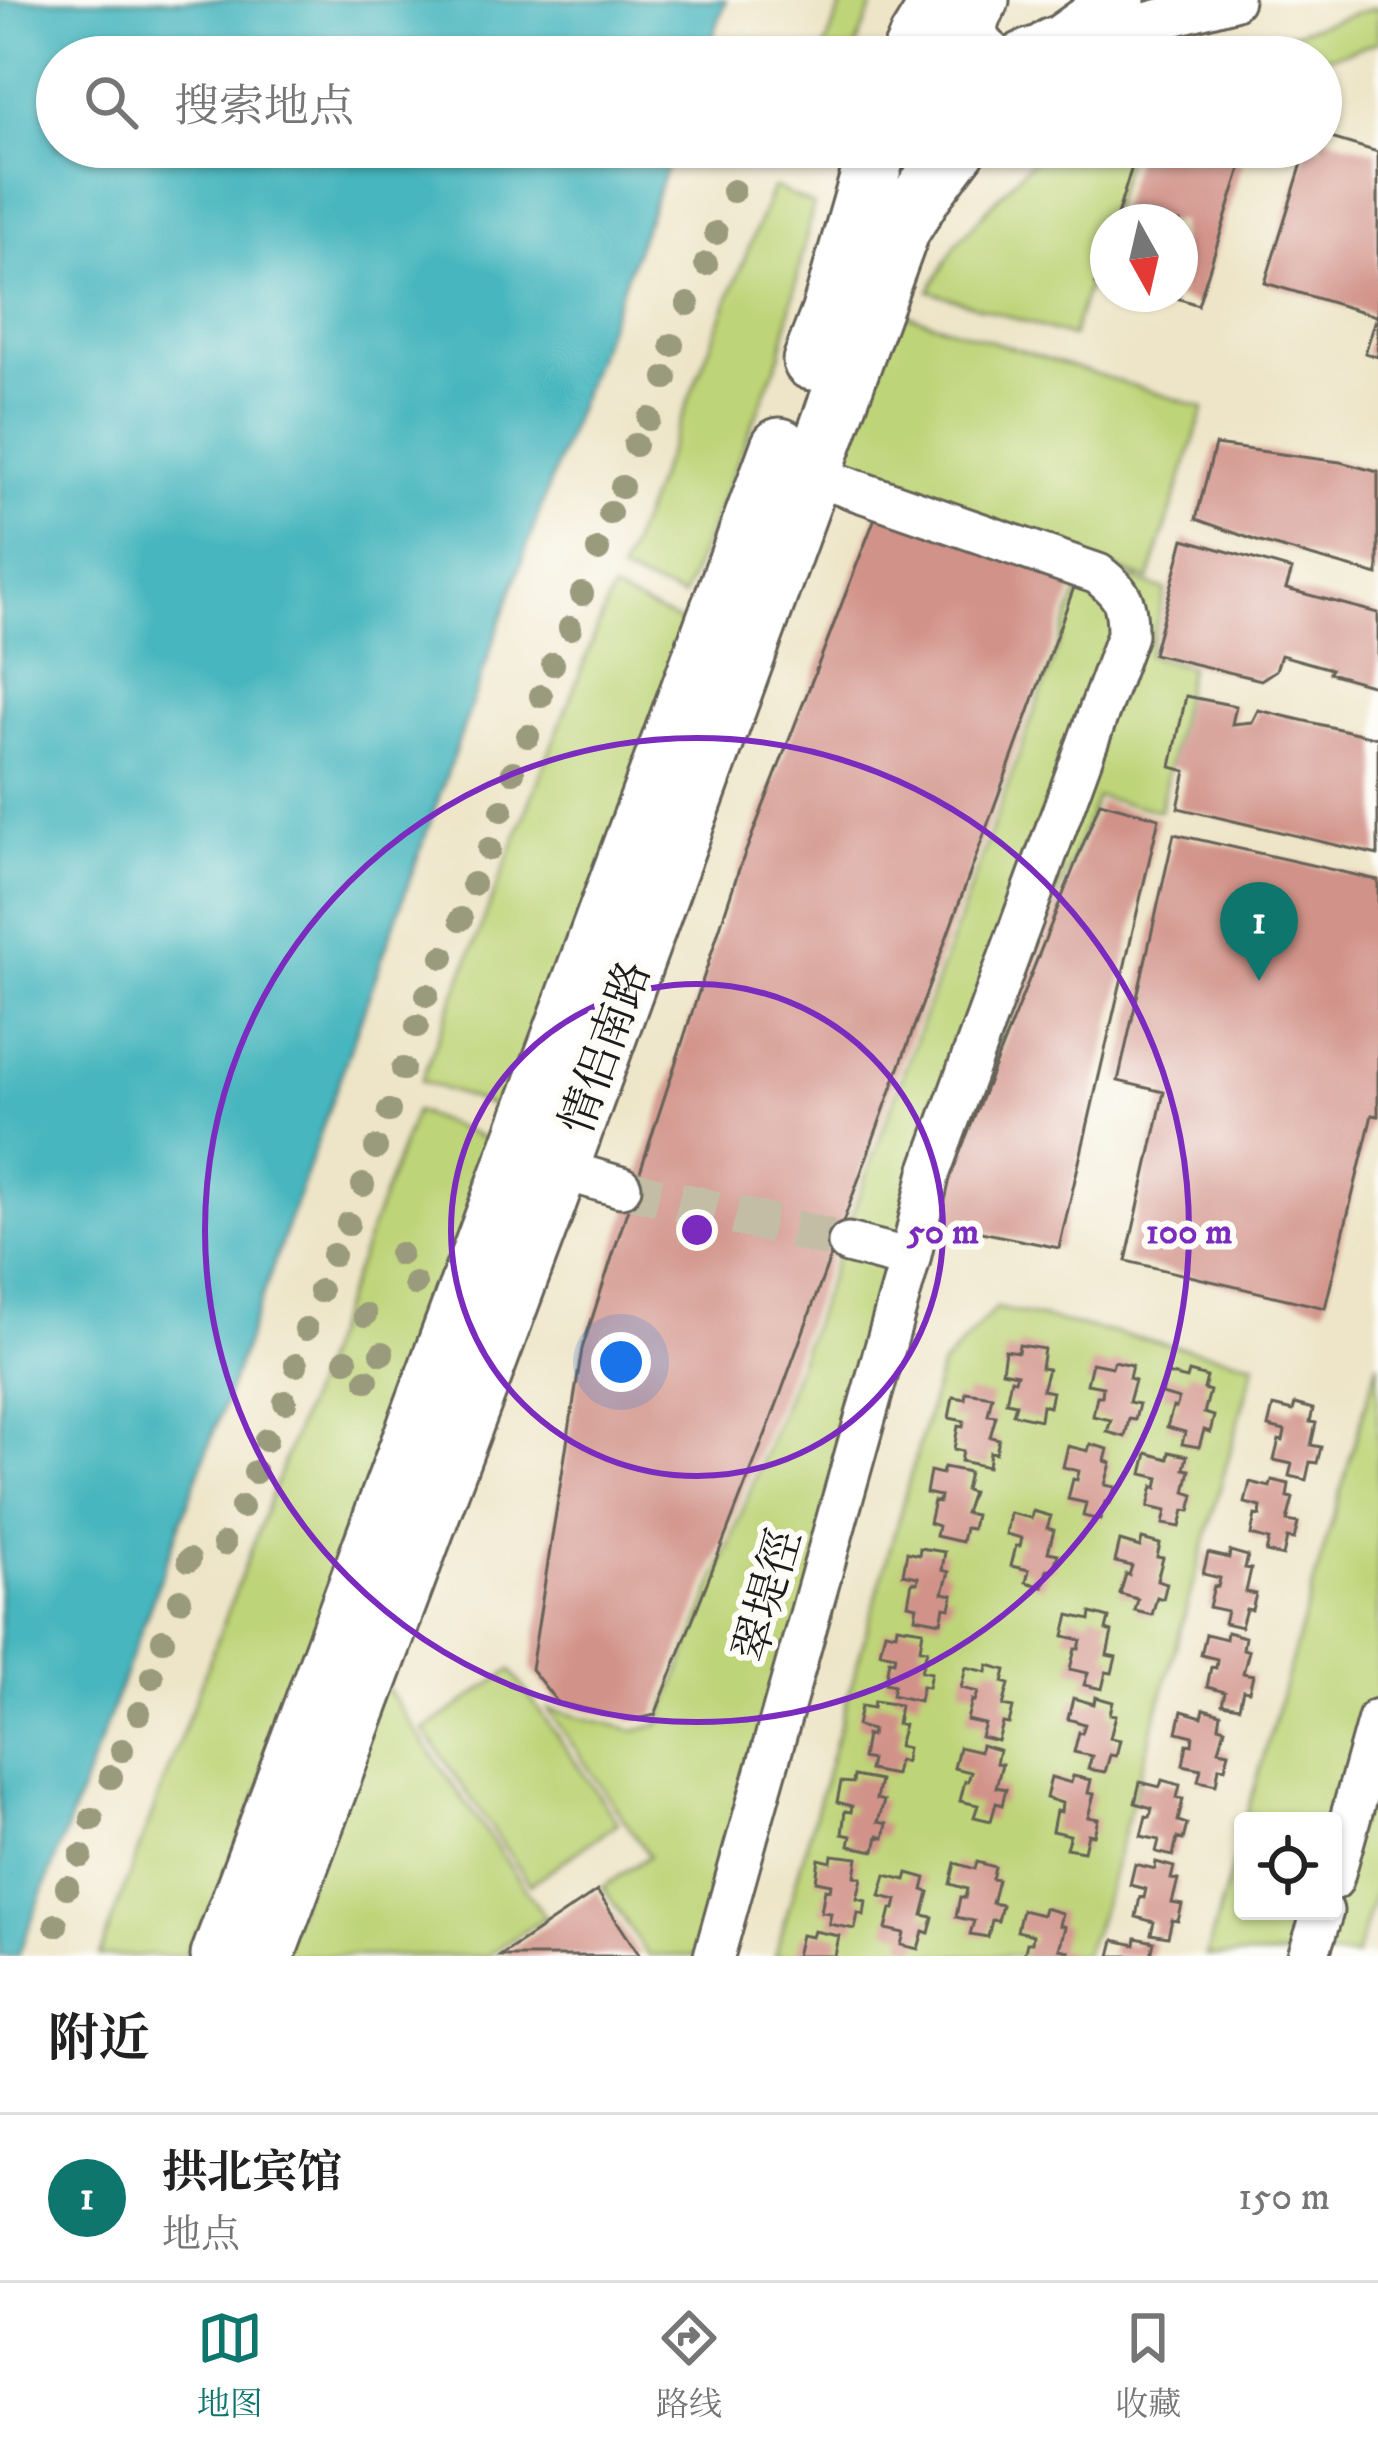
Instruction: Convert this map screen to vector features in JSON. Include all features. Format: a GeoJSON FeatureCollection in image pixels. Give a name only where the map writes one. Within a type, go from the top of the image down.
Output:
{"type":"FeatureCollection","features":[{"type":"Feature","properties":{"kind":"highway"},"geometry":{"type":"LineString","coordinates":[[920,36],[942,0]]}},
{"type":"Feature","properties":{"kind":"highway","name":"情侣南路"},"geometry":{"type":"LineString","coordinates":[[265,1956],[830,314],[872,168]]}},
{"type":"Feature","properties":{"kind":"highway","name":"情侣南路"},"geometry":{"type":"LineString","coordinates":[[220,1956],[812,475],[901,229],[942,168]]}},
{"type":"Feature","properties":{"kind":"main road"},"geometry":{"type":"LineString","coordinates":[[971,36],[970,25],[983,0]]}},
{"type":"Feature","properties":{"kind":"main road"},"geometry":{"type":"LineString","coordinates":[[1067,36],[1119,0]]}},
{"type":"Feature","properties":{"kind":"street"},"geometry":{"type":"LineString","coordinates":[[899,36],[914,0]]}},
{"type":"Feature","properties":{"kind":"street"},"geometry":{"type":"LineString","coordinates":[[1105,36],[1232,0]]}},
{"type":"Feature","properties":{"kind":"street"},"geometry":{"type":"LineString","coordinates":[[830,314],[823,255],[848,168]]}},
{"type":"Feature","properties":{"kind":"street","name":"翠堤徑"},"geometry":{"type":"LineString","coordinates":[[714,1956],[910,1259],[930,1172],[1127,635],[1127,610],[1119,591],[1098,574],[812,475]]}},
{"type":"Feature","properties":{"kind":"street"},"geometry":{"type":"LineString","coordinates":[[538,1163],[621,1187]]}},
{"type":"Feature","properties":{"kind":"street"},"geometry":{"type":"LineString","coordinates":[[848,1243],[910,1259]]}},
{"type":"Feature","properties":{"kind":"street"},"geometry":{"type":"LineString","coordinates":[[1342,1848],[1378,1718]]}},
{"type":"Feature","properties":{"kind":"street"},"geometry":{"type":"LineString","coordinates":[[1308,1956],[1320,1920]]}},
{"type":"Feature","properties":{"kind":"green space"},"geometry":{"type":"Polygon","coordinates":[[[844,0],[875,0],[860,36],[829,36],[844,0]]]}},
{"type":"Feature","properties":{"kind":"green space"},"geometry":{"type":"Polygon","coordinates":[[[1378,7],[1378,42],[1342,53],[1342,36],[1282,36],[1378,7]]]}},
{"type":"Feature","properties":{"kind":"green space"},"geometry":{"type":"Polygon","coordinates":[[[1025,168],[1124,168],[1113,204],[1090,204],[1090,278],[1072,337],[929,291],[957,243],[1025,168]]]}},
{"type":"Feature","properties":{"kind":"green space"},"geometry":{"type":"Polygon","coordinates":[[[773,187],[813,205],[781,353],[683,597],[620,573],[773,187]]]}},
{"type":"Feature","properties":{"kind":"green space"},"geometry":{"type":"Polygon","coordinates":[[[886,308],[1204,408],[1149,580],[827,474],[886,308]]]}},
{"type":"Feature","properties":{"kind":"green space"},"geometry":{"type":"Polygon","coordinates":[[[1088,564],[1165,590],[1148,656],[1189,667],[1160,811],[1097,797],[927,1221],[708,1956],[648,1956],[603,1887],[649,1856],[548,1709],[634,1730],[659,1725],[776,1424],[1088,564]]]}},
{"type":"Feature","properties":{"kind":"green space"},"geometry":{"type":"Polygon","coordinates":[[[612,591],[696,629],[514,1113],[421,1081],[612,591]]]}},
{"type":"Feature","properties":{"kind":"green space"},"geometry":{"type":"Polygon","coordinates":[[[415,1111],[498,1144],[225,1882],[184,1956],[99,1956],[415,1111]]]}},
{"type":"Feature","properties":{"kind":"green space"},"geometry":{"type":"Polygon","coordinates":[[[996,1308],[1255,1363],[1102,1910],[1083,1956],[775,1956],[941,1367],[996,1308]]]}},
{"type":"Feature","properties":{"kind":"green space"},"geometry":{"type":"Polygon","coordinates":[[[1378,1362],[1378,1709],[1337,1812],[1248,1812],[1378,1362]]]}},
{"type":"Feature","properties":{"kind":"green space"},"geometry":{"type":"Polygon","coordinates":[[[511,1670],[618,1823],[530,1884],[424,1730],[511,1670]]]}},
{"type":"Feature","properties":{"kind":"green space"},"geometry":{"type":"Polygon","coordinates":[[[382,1682],[545,1917],[487,1956],[279,1956],[382,1682]]]}},
{"type":"Feature","properties":{"kind":"green space"},"geometry":{"type":"Polygon","coordinates":[[[1378,1744],[1378,1882],[1356,1956],[1321,1956],[1331,1920],[1342,1920],[1342,1878],[1378,1744]]]}},
{"type":"Feature","properties":{"kind":"green space"},"geometry":{"type":"Polygon","coordinates":[[[1234,1860],[1234,1920],[1320,1920],[1308,1956],[1206,1956],[1234,1860]]]}},
{"type":"Feature","properties":{"kind":"water"},"geometry":{"type":"Polygon","coordinates":[[[0,0],[726,0],[713,36],[36,36],[36,168],[666,168],[86,1778],[18,1956],[0,1956],[0,0]]]}},
{"type":"Feature","properties":{"kind":"building"},"geometry":{"type":"Polygon","coordinates":[[[1342,141],[1378,152],[1378,357],[1365,353],[1377,316],[1265,283],[1301,168],[1342,168],[1342,141]]]}},
{"type":"Feature","properties":{"kind":"building"},"geometry":{"type":"Polygon","coordinates":[[[1132,168],[1241,168],[1198,305],[1198,204],[1121,204],[1132,168]]]}},
{"type":"Feature","properties":{"kind":"building"},"geometry":{"type":"Polygon","coordinates":[[[1215,445],[1340,462],[1378,472],[1378,575],[1196,519],[1215,445]]]}},
{"type":"Feature","properties":{"kind":"building"},"geometry":{"type":"Polygon","coordinates":[[[880,505],[1077,579],[771,1420],[655,1715],[633,1720],[558,1703],[531,1669],[582,1349],[739,869],[880,505]]]}},
{"type":"Feature","properties":{"kind":"building"},"geometry":{"type":"Polygon","coordinates":[[[1184,539],[1292,570],[1286,589],[1378,613],[1378,687],[1281,655],[1276,670],[1261,680],[1153,654],[1184,539]]]}},
{"type":"Feature","properties":{"kind":"building"},"geometry":{"type":"Polygon","coordinates":[[[1186,696],[1236,706],[1232,724],[1252,722],[1258,710],[1378,738],[1378,855],[1178,808],[1186,771],[1171,767],[1186,696]]]}},
{"type":"Feature","properties":{"kind":"building"},"geometry":{"type":"Polygon","coordinates":[[[1100,802],[1159,818],[1059,1248],[932,1222],[1100,802]]]}},
{"type":"Feature","properties":{"kind":"building"},"geometry":{"type":"Polygon","coordinates":[[[1174,834],[1378,880],[1378,1116],[1372,1115],[1325,1308],[1126,1261],[1164,1092],[1118,1081],[1174,834]]]}},
{"type":"Feature","properties":{"kind":"building"},"geometry":{"type":"Polygon","coordinates":[[[1019,1345],[1044,1349],[1041,1368],[1048,1369],[1042,1390],[1052,1392],[1049,1407],[1042,1405],[1040,1420],[1013,1414],[1016,1404],[1006,1402],[1011,1379],[1017,1374],[1002,1371],[1005,1350],[1018,1352],[1019,1345]]]}},
{"type":"Feature","properties":{"kind":"building"},"geometry":{"type":"Polygon","coordinates":[[[1114,1361],[1132,1365],[1129,1378],[1135,1380],[1129,1402],[1139,1404],[1125,1437],[1107,1432],[1111,1420],[1093,1416],[1103,1387],[1087,1384],[1092,1363],[1112,1367],[1114,1361]]]}},
{"type":"Feature","properties":{"kind":"building"},"geometry":{"type":"Polygon","coordinates":[[[1189,1372],[1207,1377],[1204,1389],[1210,1391],[1204,1413],[1214,1416],[1199,1447],[1182,1444],[1185,1432],[1167,1427],[1179,1399],[1162,1394],[1167,1374],[1187,1379],[1189,1372]]]}},
{"type":"Feature","properties":{"kind":"building"},"geometry":{"type":"Polygon","coordinates":[[[966,1392],[992,1396],[988,1415],[996,1416],[990,1437],[999,1439],[996,1453],[990,1452],[988,1467],[961,1461],[963,1451],[954,1449],[958,1426],[963,1427],[964,1421],[949,1418],[953,1397],[965,1399],[966,1392]]]}},
{"type":"Feature","properties":{"kind":"building"},"geometry":{"type":"Polygon","coordinates":[[[1295,1404],[1313,1409],[1310,1422],[1316,1423],[1311,1445],[1321,1447],[1317,1463],[1310,1462],[1306,1480],[1289,1476],[1292,1464],[1274,1460],[1285,1431],[1268,1427],[1273,1406],[1293,1411],[1295,1404]]]}},
{"type":"Feature","properties":{"kind":"building"},"geometry":{"type":"Polygon","coordinates":[[[1090,1444],[1108,1449],[1105,1461],[1111,1463],[1105,1485],[1115,1487],[1100,1520],[1083,1516],[1086,1503],[1068,1499],[1079,1471],[1063,1467],[1068,1446],[1088,1451],[1090,1444]]]}},
{"type":"Feature","properties":{"kind":"building"},"geometry":{"type":"Polygon","coordinates":[[[1169,1452],[1187,1456],[1184,1469],[1190,1470],[1185,1492],[1194,1495],[1180,1527],[1163,1524],[1166,1511],[1148,1507],[1159,1478],[1142,1474],[1147,1453],[1168,1459],[1169,1452]]]}},
{"type":"Feature","properties":{"kind":"building"},"geometry":{"type":"Polygon","coordinates":[[[944,1467],[969,1472],[965,1490],[972,1492],[965,1513],[975,1515],[962,1542],[936,1536],[938,1526],[929,1523],[934,1501],[939,1502],[940,1496],[926,1493],[930,1471],[942,1474],[944,1467]]]}},
{"type":"Feature","properties":{"kind":"building"},"geometry":{"type":"Polygon","coordinates":[[[1272,1480],[1289,1484],[1287,1497],[1293,1498],[1287,1521],[1298,1523],[1294,1539],[1287,1538],[1283,1556],[1266,1552],[1269,1540],[1251,1535],[1261,1507],[1245,1503],[1250,1482],[1270,1487],[1272,1480]]]}},
{"type":"Feature","properties":{"kind":"building"},"geometry":{"type":"Polygon","coordinates":[[[1033,1511],[1051,1516],[1047,1528],[1054,1530],[1048,1552],[1058,1554],[1053,1570],[1047,1569],[1043,1587],[1026,1582],[1029,1570],[1011,1566],[1022,1538],[1006,1534],[1010,1513],[1031,1518],[1033,1511]]]}},
{"type":"Feature","properties":{"kind":"building"},"geometry":{"type":"Polygon","coordinates":[[[1142,1539],[1160,1544],[1157,1557],[1163,1558],[1157,1580],[1167,1583],[1152,1615],[1135,1611],[1138,1599],[1120,1594],[1132,1566],[1115,1562],[1120,1541],[1140,1547],[1142,1539]]]}},
{"type":"Feature","properties":{"kind":"building"},"geometry":{"type":"Polygon","coordinates":[[[920,1548],[945,1552],[942,1570],[949,1572],[943,1593],[953,1595],[941,1622],[915,1617],[917,1606],[908,1604],[912,1582],[917,1583],[918,1577],[903,1574],[907,1552],[919,1555],[920,1548]]]}},
{"type":"Feature","properties":{"kind":"building"},"geometry":{"type":"Polygon","coordinates":[[[1230,1551],[1248,1556],[1245,1568],[1251,1569],[1246,1592],[1256,1594],[1241,1627],[1224,1623],[1227,1611],[1209,1607],[1220,1578],[1203,1574],[1208,1553],[1229,1558],[1230,1551]]]}},
{"type":"Feature","properties":{"kind":"building"},"geometry":{"type":"Polygon","coordinates":[[[1091,1613],[1109,1618],[1106,1630],[1112,1632],[1107,1655],[1116,1657],[1102,1689],[1084,1685],[1088,1673],[1070,1669],[1081,1640],[1064,1636],[1069,1615],[1090,1620],[1091,1613]]]}},
{"type":"Feature","properties":{"kind":"building"},"geometry":{"type":"Polygon","coordinates":[[[897,1626],[923,1630],[920,1649],[927,1650],[921,1671],[931,1673],[919,1701],[892,1695],[894,1685],[885,1683],[889,1660],[894,1661],[895,1655],[880,1652],[885,1631],[896,1633],[897,1626]]]}},
{"type":"Feature","properties":{"kind":"building"},"geometry":{"type":"Polygon","coordinates":[[[1227,1632],[1245,1637],[1243,1649],[1249,1651],[1243,1673],[1253,1675],[1239,1707],[1222,1704],[1225,1692],[1207,1687],[1217,1659],[1201,1655],[1206,1634],[1226,1639],[1227,1632]]]}},
{"type":"Feature","properties":{"kind":"building"},"geometry":{"type":"Polygon","coordinates":[[[988,1665],[1006,1670],[1003,1682],[1009,1684],[1003,1706],[1013,1708],[998,1741],[981,1737],[985,1724],[967,1720],[978,1692],[961,1688],[966,1667],[987,1672],[988,1665]]]}},
{"type":"Feature","properties":{"kind":"building"},"geometry":{"type":"Polygon","coordinates":[[[1095,1697],[1113,1702],[1110,1714],[1116,1715],[1110,1738],[1120,1740],[1105,1772],[1088,1769],[1092,1756],[1074,1752],[1085,1724],[1068,1719],[1073,1698],[1094,1704],[1095,1697]]]}},
{"type":"Feature","properties":{"kind":"building"},"geometry":{"type":"Polygon","coordinates":[[[874,1701],[900,1705],[897,1724],[904,1725],[898,1746],[907,1748],[905,1762],[898,1760],[895,1775],[869,1770],[871,1760],[862,1758],[866,1735],[871,1736],[872,1730],[857,1726],[861,1706],[873,1708],[874,1701]]]}},
{"type":"Feature","properties":{"kind":"building"},"geometry":{"type":"Polygon","coordinates":[[[1204,1709],[1221,1714],[1219,1726],[1225,1728],[1219,1750],[1229,1752],[1225,1768],[1219,1767],[1216,1785],[1198,1781],[1201,1769],[1183,1765],[1193,1736],[1177,1732],[1182,1711],[1202,1717],[1204,1709]]]}},
{"type":"Feature","properties":{"kind":"building"},"geometry":{"type":"Polygon","coordinates":[[[981,1745],[999,1750],[996,1763],[1002,1764],[996,1787],[1006,1789],[991,1821],[974,1817],[978,1805],[960,1801],[971,1772],[954,1768],[959,1747],[980,1752],[981,1745]]]}},
{"type":"Feature","properties":{"kind":"building"},"geometry":{"type":"Polygon","coordinates":[[[854,1776],[880,1781],[876,1799],[884,1801],[878,1822],[887,1824],[875,1851],[849,1846],[851,1836],[842,1834],[845,1811],[851,1812],[852,1806],[837,1802],[841,1782],[853,1783],[854,1776]]]}},
{"type":"Feature","properties":{"kind":"building"},"geometry":{"type":"Polygon","coordinates":[[[1073,1776],[1091,1780],[1088,1793],[1094,1794],[1088,1817],[1098,1819],[1084,1851],[1066,1848],[1070,1835],[1052,1831],[1062,1803],[1046,1798],[1051,1777],[1071,1783],[1073,1776]]]}},
{"type":"Feature","properties":{"kind":"building"},"geometry":{"type":"Polygon","coordinates":[[[1162,1780],[1180,1785],[1177,1798],[1183,1799],[1178,1821],[1187,1824],[1173,1856],[1156,1852],[1159,1840],[1141,1836],[1152,1808],[1135,1803],[1140,1782],[1160,1787],[1162,1780]]]}},
{"type":"Feature","properties":{"kind":"building"},"geometry":{"type":"Polygon","coordinates":[[[832,1855],[858,1858],[855,1876],[862,1878],[857,1899],[866,1901],[855,1929],[829,1924],[831,1913],[821,1912],[825,1889],[830,1890],[831,1884],[816,1881],[819,1859],[831,1862],[832,1855]]]}},
{"type":"Feature","properties":{"kind":"building"},"geometry":{"type":"Polygon","coordinates":[[[977,1862],[995,1867],[992,1879],[998,1880],[992,1903],[1002,1905],[988,1937],[970,1934],[974,1921],[956,1917],[967,1889],[950,1884],[955,1863],[975,1869],[977,1862]]]}},
{"type":"Feature","properties":{"kind":"building"},"geometry":{"type":"Polygon","coordinates":[[[1156,1862],[1174,1867],[1171,1879],[1178,1880],[1172,1903],[1182,1905],[1168,1937],[1151,1934],[1154,1922],[1136,1917],[1146,1889],[1130,1885],[1135,1864],[1155,1869],[1156,1862]]]}},
{"type":"Feature","properties":{"kind":"building"},"geometry":{"type":"Polygon","coordinates":[[[908,1873],[926,1878],[923,1890],[929,1892],[923,1915],[933,1917],[918,1949],[901,1945],[904,1933],[886,1929],[897,1900],[880,1896],[886,1875],[906,1880],[908,1873]]]}},
{"type":"Feature","properties":{"kind":"building"},"geometry":{"type":"Polygon","coordinates":[[[597,1891],[640,1956],[500,1956],[597,1891]]]}},
{"type":"Feature","properties":{"kind":"building"},"geometry":{"type":"Polygon","coordinates":[[[1044,1908],[1062,1913],[1059,1925],[1065,1927],[1059,1949],[1069,1951],[1068,1956],[1024,1956],[1033,1935],[1017,1931],[1022,1910],[1042,1915],[1044,1908]]]}},
{"type":"Feature","properties":{"kind":"building"},"geometry":{"type":"Polygon","coordinates":[[[814,1931],[839,1936],[835,1956],[796,1956],[801,1935],[812,1937],[814,1931]]]}},
{"type":"Feature","properties":{"kind":"building"},"geometry":{"type":"Polygon","coordinates":[[[1136,1938],[1154,1942],[1151,1956],[1110,1956],[1114,1940],[1135,1945],[1136,1938]]]}},
{"type":"Feature","properties":{"kind":"tunnel"},"geometry":{"type":"LineString","coordinates":[[621,1187],[848,1243]]}},
{"type":"Feature","properties":{"kind":"place","name":"拱北宾馆"},"geometry":{"type":"Point","coordinates":[1259,981]}}]}
